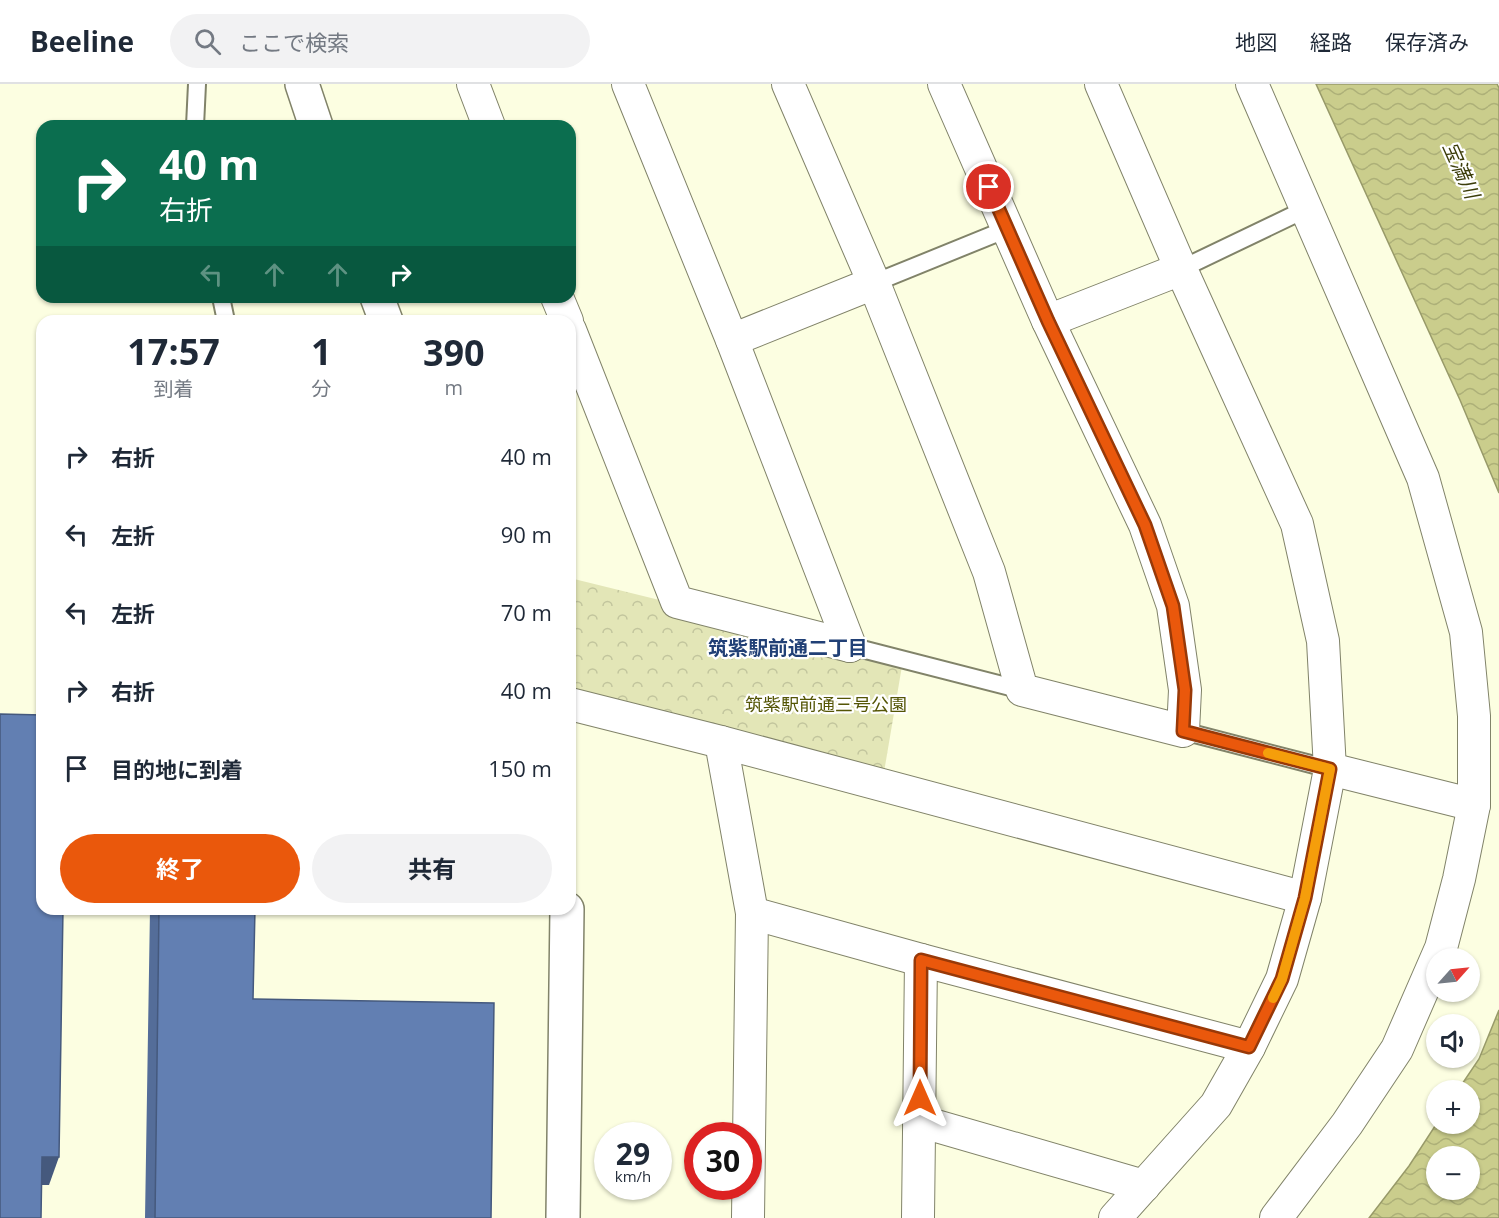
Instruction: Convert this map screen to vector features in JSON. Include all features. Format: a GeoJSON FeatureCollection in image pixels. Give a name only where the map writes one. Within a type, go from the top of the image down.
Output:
{"type":"FeatureCollection","features":[{"type":"Feature","properties":{"kind":"street"},"geometry":{"type":"LineString","coordinates":[[302,84],[314,120]]}},
{"type":"Feature","properties":{"kind":"street"},"geometry":{"type":"LineString","coordinates":[[473,84],[487,120]]}},
{"type":"Feature","properties":{"kind":"street"},"geometry":{"type":"LineString","coordinates":[[628,84],[732,340],[850,646]]}},
{"type":"Feature","properties":{"kind":"street"},"geometry":{"type":"LineString","coordinates":[[788,84],[874,283],[989,572],[1022,690],[1183,731],[1185,690],[1173,606],[1145,525],[1048,321],[944,84]]}},
{"type":"Feature","properties":{"kind":"street"},"geometry":{"type":"LineString","coordinates":[[1101,84],[1181,269],[1297,524],[1323,640],[1330,769],[1305,898],[1282,979],[1249,1047],[1216,1105],[1115,1218]]}},
{"type":"Feature","properties":{"kind":"street"},"geometry":{"type":"LineString","coordinates":[[1252,84],[1423,478],[1466,632],[1474,716],[1474,805],[1459,879],[1441,948],[1397,1049],[1347,1124],[1276,1218]]}},
{"type":"Feature","properties":{"kind":"street"},"geometry":{"type":"LineString","coordinates":[[1048,321],[1181,269]]}},
{"type":"Feature","properties":{"kind":"street"},"geometry":{"type":"LineString","coordinates":[[732,340],[874,283]]}},
{"type":"Feature","properties":{"kind":"street"},"geometry":{"type":"LineString","coordinates":[[576,345],[677,602],[850,646]]}},
{"type":"Feature","properties":{"kind":"street"},"geometry":{"type":"LineString","coordinates":[[576,706],[1305,898]]}},
{"type":"Feature","properties":{"kind":"street"},"geometry":{"type":"LineString","coordinates":[[721,742],[752,913],[748,1218]]}},
{"type":"Feature","properties":{"kind":"street"},"geometry":{"type":"LineString","coordinates":[[1330,769],[1474,805]]}},
{"type":"Feature","properties":{"kind":"street"},"geometry":{"type":"LineString","coordinates":[[752,913],[1249,1047]]}},
{"type":"Feature","properties":{"kind":"street"},"geometry":{"type":"LineString","coordinates":[[563,1218],[567,915]]}},
{"type":"Feature","properties":{"kind":"street"},"geometry":{"type":"LineString","coordinates":[[918,1218],[921,960]]}},
{"type":"Feature","properties":{"kind":"street"},"geometry":{"type":"LineString","coordinates":[[920,1121],[1144,1186]]}},
{"type":"Feature","properties":{"kind":"lane"},"geometry":{"type":"LineString","coordinates":[[195,120],[197,84]]}},
{"type":"Feature","properties":{"kind":"lane"},"geometry":{"type":"LineString","coordinates":[[1181,269],[1306,209]]}},
{"type":"Feature","properties":{"kind":"lane"},"geometry":{"type":"LineString","coordinates":[[874,283],[1007,229]]}},
{"type":"Feature","properties":{"kind":"lane"},"geometry":{"type":"LineString","coordinates":[[850,646],[1022,690]]}},
{"type":"Feature","properties":{"kind":"lane"},"geometry":{"type":"LineString","coordinates":[[1183,731],[1330,769]]}},
{"type":"Feature","properties":{"kind":"green space","name":"筑紫駅前通三号公園"},"geometry":{"type":"Polygon","coordinates":[[[576,579],[903,660],[882,784],[576,706],[576,579]]]}},
{"type":"Feature","properties":{"kind":"water","name":"宝満川"},"geometry":{"type":"Polygon","coordinates":[[[1316,84],[1497,84],[1499,88],[1499,493],[1460,400],[1316,84]]]}},
{"type":"Feature","properties":{"kind":"water"},"geometry":{"type":"Polygon","coordinates":[[[1499,1010],[1499,1218],[1369,1218],[1409,1166],[1430,1134],[1480,1134],[1480,1080],[1465,1080],[1473,1068],[1480,1068],[1480,1057],[1499,1010]]]}},
{"type":"Feature","properties":{"kind":"building"},"geometry":{"type":"Polygon","coordinates":[[[0,714],[36,715],[36,915],[63,915],[59,1157],[42,1157],[41,1218],[0,1218],[0,714]]]}},
{"type":"Feature","properties":{"kind":"building"},"geometry":{"type":"Polygon","coordinates":[[[159,915],[255,915],[253,999],[494,1003],[491,1218],[155,1218],[159,915]]]}},
{"type":"Feature","properties":{"kind":"slow traffic"},"geometry":{"type":"LineString","coordinates":[[1268,753],[1330,769],[1305,898],[1282,979],[1273,998]]}},
{"type":"Feature","properties":{"kind":"district","name":"筑紫駅前通二丁目"},"geometry":{"type":"Point","coordinates":[788,648]}},
{"type":"Feature","properties":{"kind":"route"},"geometry":{"type":"LineString","coordinates":[[920,1098],[921,960],[1249,1047],[1282,979],[1305,898],[1330,769],[1183,731],[1185,690],[1173,606],[1145,525],[1048,321],[989,187]]}}]}
